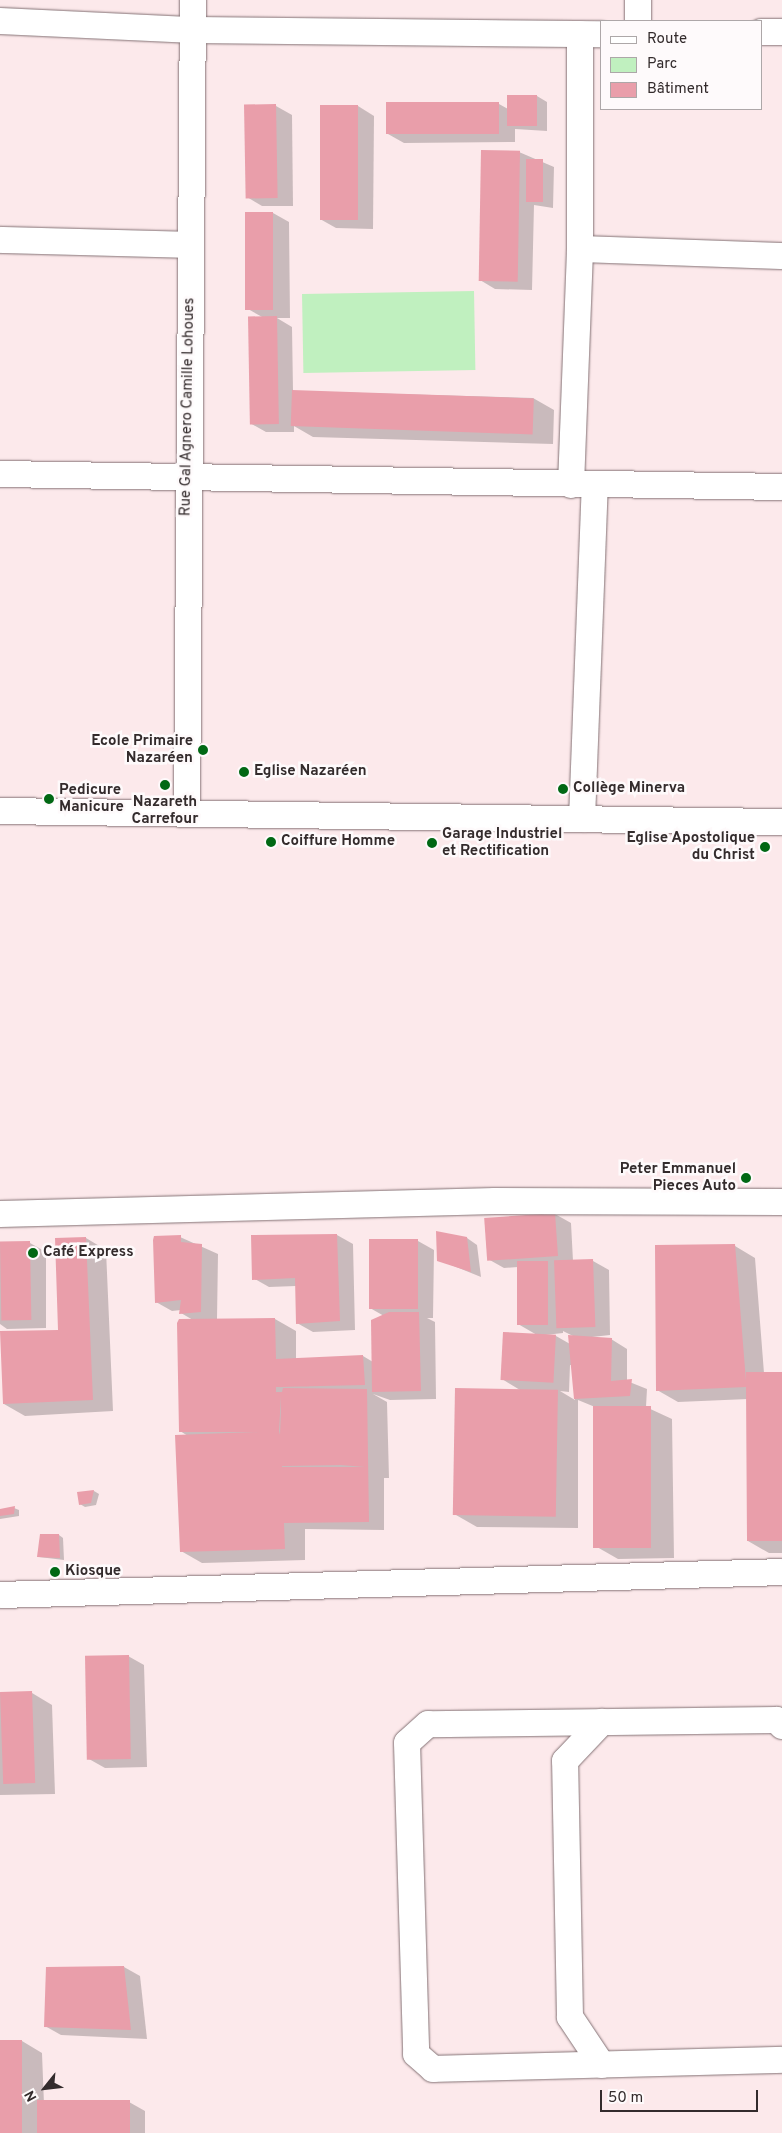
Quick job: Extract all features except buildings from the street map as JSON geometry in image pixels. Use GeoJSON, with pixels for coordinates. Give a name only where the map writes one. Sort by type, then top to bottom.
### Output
{"type":"FeatureCollection","features":[{"type":"Feature","properties":{"kind":"street","name":"Rue Gal Agnero Camille Lohoues"},"geometry":{"type":"LineString","coordinates":[[186,814],[187,476],[193,0]]}},
{"type":"Feature","properties":{"kind":"street"},"geometry":{"type":"LineString","coordinates":[[638,0],[638,20]]}},
{"type":"Feature","properties":{"kind":"street"},"geometry":{"type":"LineString","coordinates":[[0,21],[194,30],[590,34],[580,249],[583,485],[582,819]]}},
{"type":"Feature","properties":{"kind":"street"},"geometry":{"type":"LineString","coordinates":[[762,32],[782,32]]}},
{"type":"Feature","properties":{"kind":"street"},"geometry":{"type":"LineString","coordinates":[[0,240],[190,245]]}},
{"type":"Feature","properties":{"kind":"street"},"geometry":{"type":"LineString","coordinates":[[580,249],[782,256]]}},
{"type":"Feature","properties":{"kind":"street"},"geometry":{"type":"LineString","coordinates":[[0,474],[782,487]]}},
{"type":"Feature","properties":{"kind":"street"},"geometry":{"type":"LineString","coordinates":[[0,811],[782,822]]}},
{"type":"Feature","properties":{"kind":"street"},"geometry":{"type":"LineString","coordinates":[[0,1214],[495,1201],[782,1202]]}},
{"type":"Feature","properties":{"kind":"street"},"geometry":{"type":"LineString","coordinates":[[0,1595],[782,1572]]}},
{"type":"Feature","properties":{"kind":"street"},"geometry":{"type":"LineString","coordinates":[[782,1726],[777,1720],[428,1724],[407,1743],[416,2054],[433,2069],[782,2060]]}},
{"type":"Feature","properties":{"kind":"street"},"geometry":{"type":"LineString","coordinates":[[602,1722],[565,1761],[570,2018],[602,2065]]}},
{"type":"Feature","properties":{"kind":"green space"},"geometry":{"type":"Polygon","coordinates":[[[474,291],[475,370],[303,373],[302,294],[474,291]]]}},
{"type":"Feature","properties":{"kind":"place","name":"Ecole Primaire Nazaréen"},"geometry":{"type":"Point","coordinates":[203,750]}},
{"type":"Feature","properties":{"kind":"place","name":"Eglise Nazaréen"},"geometry":{"type":"Point","coordinates":[244,772]}},
{"type":"Feature","properties":{"kind":"place","name":"Nazareth Carrefour"},"geometry":{"type":"Point","coordinates":[165,785]}},
{"type":"Feature","properties":{"kind":"place","name":"Collège Minerva"},"geometry":{"type":"Point","coordinates":[563,789]}},
{"type":"Feature","properties":{"kind":"place","name":"Pedicure Manicure"},"geometry":{"type":"Point","coordinates":[49,799]}},
{"type":"Feature","properties":{"kind":"place","name":"Coiffure Homme"},"geometry":{"type":"Point","coordinates":[271,842]}},
{"type":"Feature","properties":{"kind":"place","name":"Garage Industriel et Rectification"},"geometry":{"type":"Point","coordinates":[432,843]}},
{"type":"Feature","properties":{"kind":"place","name":"Eglise Apostolique du Christ"},"geometry":{"type":"Point","coordinates":[765,847]}},
{"type":"Feature","properties":{"kind":"place","name":"Peter Emmanuel Pieces Auto"},"geometry":{"type":"Point","coordinates":[746,1178]}},
{"type":"Feature","properties":{"kind":"place","name":"Café Express"},"geometry":{"type":"Point","coordinates":[33,1253]}},
{"type":"Feature","properties":{"kind":"place","name":"Kiosque"},"geometry":{"type":"Point","coordinates":[55,1572]}}]}
